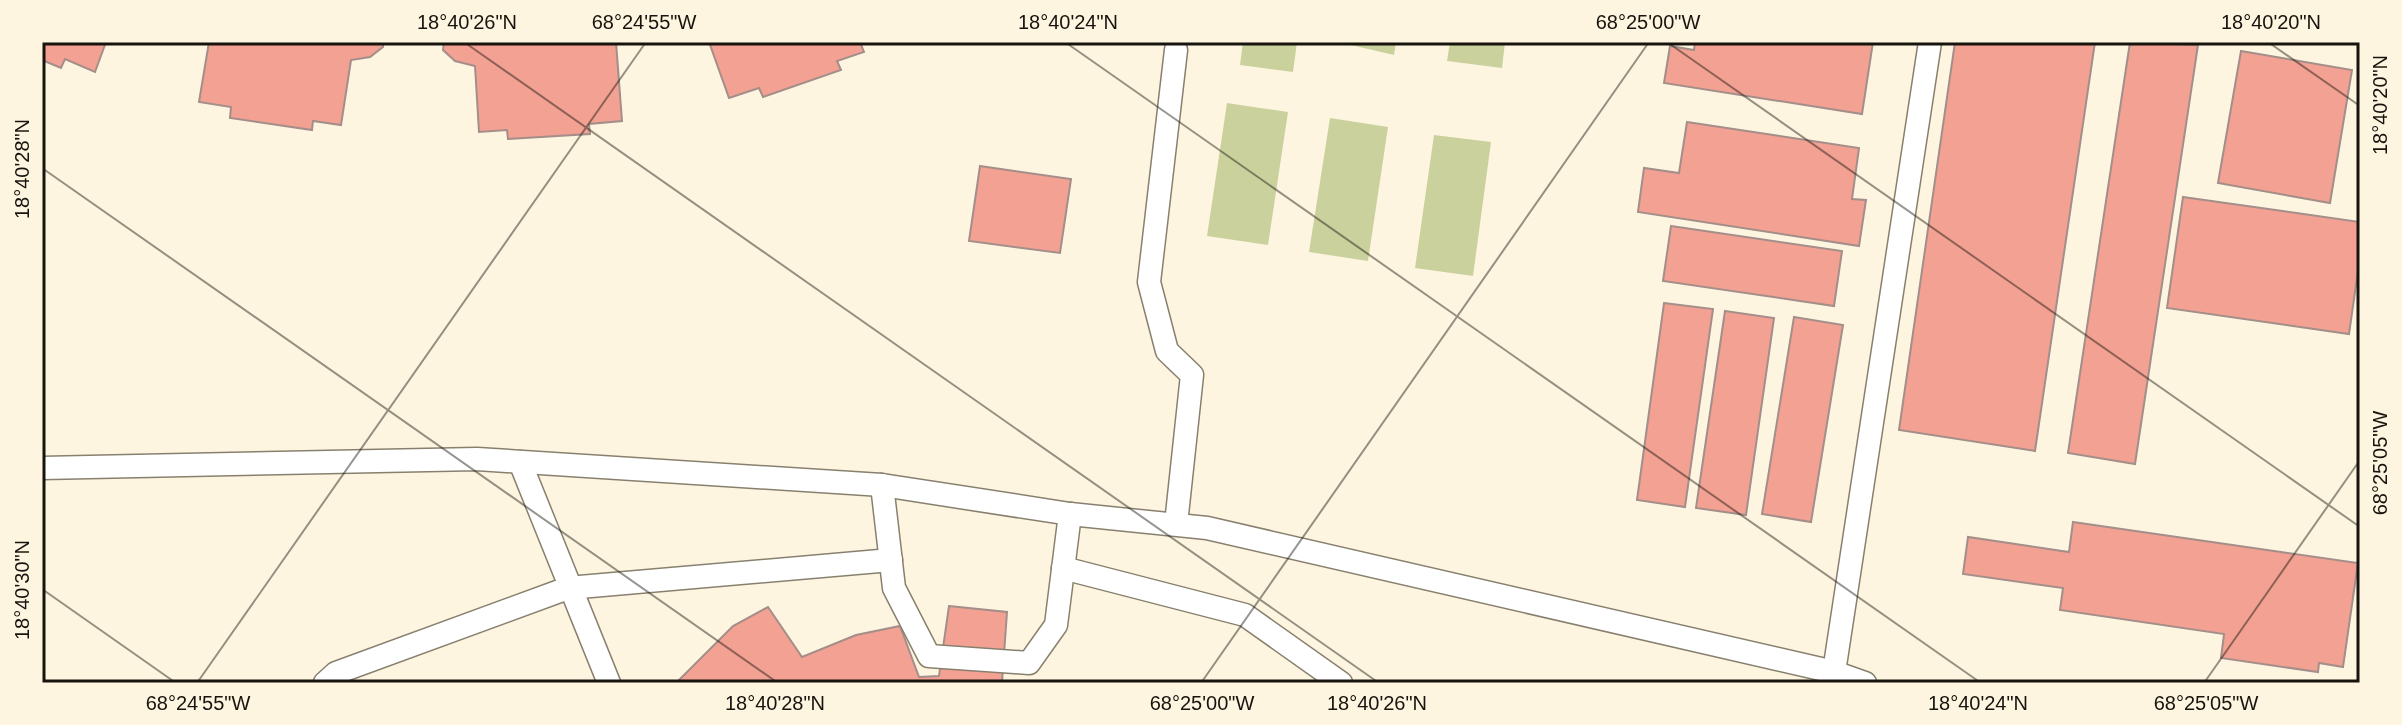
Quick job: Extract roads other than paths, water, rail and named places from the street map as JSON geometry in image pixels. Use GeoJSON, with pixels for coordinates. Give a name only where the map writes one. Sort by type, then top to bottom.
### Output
{"type":"FeatureCollection","features":[{"type":"Feature","properties":{"kind":"lane"},"geometry":{"type":"LineString","coordinates":[[1834,672],[1930,42]]}},
{"type":"Feature","properties":{"kind":"lane"},"geometry":{"type":"LineString","coordinates":[[1176,50],[1149,282],[1167,351],[1192,375],[1176,524]]}},
{"type":"Feature","properties":{"kind":"lane"},"geometry":{"type":"LineString","coordinates":[[42,468],[462,460],[882,485],[1070,514],[1222,531],[1834,672],[1865,683]]}},
{"type":"Feature","properties":{"kind":"lane"},"geometry":{"type":"LineString","coordinates":[[520,462],[568,588],[609,683]]}},
{"type":"Feature","properties":{"kind":"lane"},"geometry":{"type":"LineString","coordinates":[[882,485],[894,588],[929,656],[1029,663],[1056,625],[1070,514]]}},
{"type":"Feature","properties":{"kind":"lane"},"geometry":{"type":"LineString","coordinates":[[325,683],[336,673],[568,588],[891,560]]}},
{"type":"Feature","properties":{"kind":"lane"},"geometry":{"type":"LineString","coordinates":[[1063,568],[1245,615],[1341,683]]}}]}
